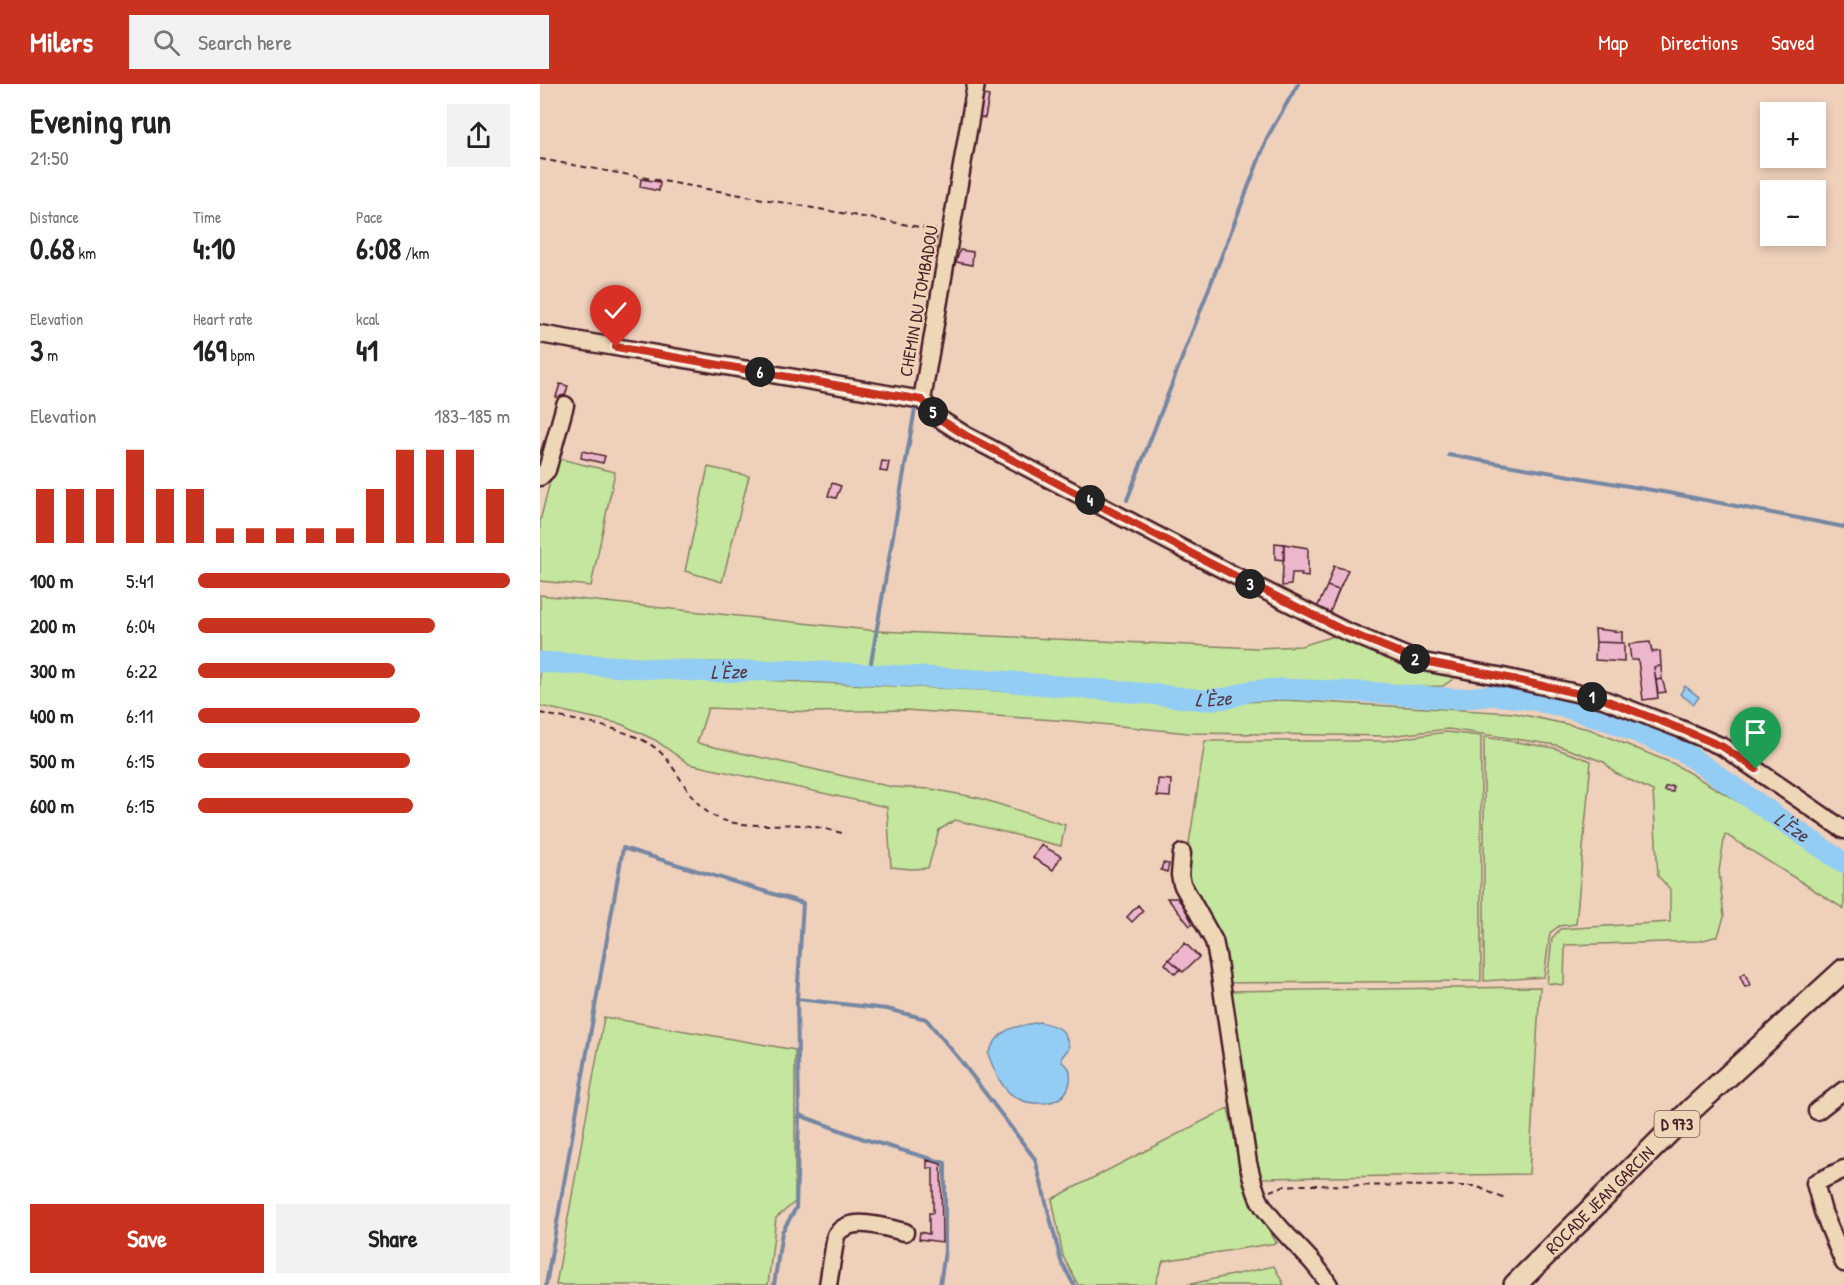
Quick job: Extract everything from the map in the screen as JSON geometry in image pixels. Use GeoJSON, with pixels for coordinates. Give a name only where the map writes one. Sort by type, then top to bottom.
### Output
{"type":"FeatureCollection","features":[{"type":"Feature","properties":{"kind":"main road","name":"ROCADE JEAN GARCIN"},"geometry":{"type":"LineString","coordinates":[[1515,1285],[1693,1108],[1844,970]]}},
{"type":"Feature","properties":{"kind":"street","name":"CHEMIN DU TOMBADOU"},"geometry":{"type":"LineString","coordinates":[[976,84],[922,400],[938,418],[965,435],[1343,630],[1418,660],[1603,699],[1723,747],[1844,830]]}},
{"type":"Feature","properties":{"kind":"street"},"geometry":{"type":"LineString","coordinates":[[540,334],[922,400]]}},
{"type":"Feature","properties":{"kind":"street"},"geometry":{"type":"LineString","coordinates":[[540,477],[547,470],[565,405]]}},
{"type":"Feature","properties":{"kind":"street"},"geometry":{"type":"LineString","coordinates":[[1182,853],[1180,875],[1182,884],[1214,941],[1218,955],[1248,1163],[1261,1202],[1280,1229],[1315,1263],[1329,1285]]}},
{"type":"Feature","properties":{"kind":"street"},"geometry":{"type":"LineString","coordinates":[[1817,1111],[1844,1090]]}},
{"type":"Feature","properties":{"kind":"street"},"geometry":{"type":"LineString","coordinates":[[1844,1169],[1815,1183],[1823,1212],[1844,1263]]}},
{"type":"Feature","properties":{"kind":"street"},"geometry":{"type":"LineString","coordinates":[[828,1285],[836,1235],[841,1228],[857,1223],[905,1232]]}},
{"type":"Feature","properties":{"kind":"path"},"geometry":{"type":"LineString","coordinates":[[540,159],[951,233]]}},
{"type":"Feature","properties":{"kind":"path"},"geometry":{"type":"LineString","coordinates":[[540,713],[645,739],[666,757],[692,795],[708,812],[728,822],[805,825],[842,833]]}},
{"type":"Feature","properties":{"kind":"path"},"geometry":{"type":"LineString","coordinates":[[1261,1202],[1266,1193],[1274,1188],[1299,1185],[1476,1186],[1507,1200]]}},
{"type":"Feature","properties":{"kind":"green space"},"geometry":{"type":"Polygon","coordinates":[[[556,458],[615,472],[591,586],[540,581],[540,521],[556,458]]]}},
{"type":"Feature","properties":{"kind":"green space"},"geometry":{"type":"Polygon","coordinates":[[[708,467],[749,476],[722,582],[685,571],[708,467]]]}},
{"type":"Feature","properties":{"kind":"green space"},"geometry":{"type":"Polygon","coordinates":[[[540,595],[878,631],[1257,648],[1301,646],[1334,636],[1387,657],[1450,673],[1453,679],[1443,686],[1409,687],[1258,683],[1222,694],[1201,697],[1098,684],[989,674],[785,663],[540,657],[540,595]]]}},
{"type":"Feature","properties":{"kind":"green space"},"geometry":{"type":"Polygon","coordinates":[[[540,667],[585,672],[1158,698],[1208,704],[1283,700],[1514,713],[1589,729],[1674,764],[1778,825],[1844,867],[1844,909],[1725,834],[1719,871],[1724,917],[1718,936],[1700,941],[1565,945],[1564,985],[1547,983],[1552,938],[1560,929],[1670,922],[1670,889],[1658,876],[1653,791],[1615,773],[1604,762],[1556,745],[1448,729],[1389,736],[1188,733],[1071,721],[904,710],[812,712],[708,708],[697,743],[892,787],[931,789],[979,798],[1065,825],[1061,846],[955,820],[939,830],[928,868],[891,867],[887,807],[689,764],[655,740],[621,724],[540,706],[540,667]]]}},
{"type":"Feature","properties":{"kind":"green space"},"geometry":{"type":"Polygon","coordinates":[[[1446,732],[1481,736],[1481,981],[1226,983],[1184,876],[1205,741],[1384,741],[1446,732]]]}},
{"type":"Feature","properties":{"kind":"green space"},"geometry":{"type":"Polygon","coordinates":[[[1484,737],[1554,748],[1591,761],[1576,924],[1559,926],[1550,933],[1544,977],[1484,981],[1484,737]]]}},
{"type":"Feature","properties":{"kind":"green space"},"geometry":{"type":"Polygon","coordinates":[[[1540,987],[1529,1174],[1259,1178],[1228,991],[1540,987]]]}},
{"type":"Feature","properties":{"kind":"green space"},"geometry":{"type":"Polygon","coordinates":[[[604,1017],[795,1050],[795,1202],[776,1218],[768,1285],[556,1285],[604,1017]]]}},
{"type":"Feature","properties":{"kind":"green space"},"geometry":{"type":"Polygon","coordinates":[[[1228,1108],[1248,1197],[1277,1243],[1163,1261],[1155,1285],[1078,1285],[1063,1256],[1052,1199],[1228,1108]]]}},
{"type":"Feature","properties":{"kind":"green space"},"geometry":{"type":"Polygon","coordinates":[[[1274,1266],[1284,1285],[1186,1285],[1274,1266]]]}},
{"type":"Feature","properties":{"kind":"water"},"geometry":{"type":"Polygon","coordinates":[[[1685,686],[1699,697],[1694,704],[1680,694],[1685,686]]]}},
{"type":"Feature","properties":{"kind":"water"},"geometry":{"type":"Polygon","coordinates":[[[1040,1022],[1057,1027],[1064,1032],[1069,1048],[1062,1057],[1062,1062],[1069,1068],[1070,1082],[1067,1090],[1062,1096],[1047,1103],[1022,1100],[1005,1089],[988,1054],[997,1038],[1003,1033],[1022,1025],[1040,1022]]]}},
{"type":"Feature","properties":{"kind":"building"},"geometry":{"type":"Polygon","coordinates":[[[977,93],[989,96],[985,118],[973,116],[977,93]]]}},
{"type":"Feature","properties":{"kind":"building"},"geometry":{"type":"Polygon","coordinates":[[[641,179],[660,182],[659,191],[640,187],[641,179]]]}},
{"type":"Feature","properties":{"kind":"building"},"geometry":{"type":"Polygon","coordinates":[[[927,234],[937,236],[934,252],[925,250],[927,234]]]}},
{"type":"Feature","properties":{"kind":"building"},"geometry":{"type":"Polygon","coordinates":[[[960,250],[973,252],[972,265],[956,262],[960,250]]]}},
{"type":"Feature","properties":{"kind":"building"},"geometry":{"type":"Polygon","coordinates":[[[560,384],[568,386],[564,399],[556,397],[560,384]]]}},
{"type":"Feature","properties":{"kind":"building"},"geometry":{"type":"Polygon","coordinates":[[[544,441],[551,443],[547,456],[540,453],[544,441]]]}},
{"type":"Feature","properties":{"kind":"building"},"geometry":{"type":"Polygon","coordinates":[[[582,451],[605,456],[603,463],[581,458],[582,451]]]}},
{"type":"Feature","properties":{"kind":"building"},"geometry":{"type":"Polygon","coordinates":[[[882,461],[889,462],[887,472],[880,471],[882,461]]]}},
{"type":"Feature","properties":{"kind":"building"},"geometry":{"type":"Polygon","coordinates":[[[832,483],[841,486],[836,498],[828,496],[832,483]]]}},
{"type":"Feature","properties":{"kind":"building"},"geometry":{"type":"Polygon","coordinates":[[[1275,543],[1284,544],[1284,560],[1275,559],[1275,543]]]}},
{"type":"Feature","properties":{"kind":"building"},"geometry":{"type":"Polygon","coordinates":[[[1284,544],[1308,548],[1308,577],[1301,576],[1302,573],[1292,573],[1291,585],[1282,586],[1284,544]]]}},
{"type":"Feature","properties":{"kind":"building"},"geometry":{"type":"Polygon","coordinates":[[[1334,566],[1348,570],[1339,590],[1327,586],[1334,566]]]}},
{"type":"Feature","properties":{"kind":"building"},"geometry":{"type":"Polygon","coordinates":[[[1327,586],[1339,590],[1328,617],[1315,612],[1327,586]]]}},
{"type":"Feature","properties":{"kind":"building"},"geometry":{"type":"Polygon","coordinates":[[[1595,629],[1622,632],[1622,643],[1596,642],[1595,629]]]}},
{"type":"Feature","properties":{"kind":"building"},"geometry":{"type":"Polygon","coordinates":[[[1596,642],[1624,643],[1624,662],[1595,660],[1596,642]]]}},
{"type":"Feature","properties":{"kind":"building"},"geometry":{"type":"Polygon","coordinates":[[[1650,642],[1652,652],[1660,651],[1661,666],[1654,667],[1658,698],[1643,700],[1638,660],[1631,660],[1629,644],[1650,642]]]}},
{"type":"Feature","properties":{"kind":"building"},"geometry":{"type":"Polygon","coordinates":[[[1661,666],[1662,679],[1656,680],[1654,667],[1661,666]]]}},
{"type":"Feature","properties":{"kind":"building"},"geometry":{"type":"Polygon","coordinates":[[[1662,679],[1666,692],[1658,693],[1656,680],[1662,679]]]}},
{"type":"Feature","properties":{"kind":"building"},"geometry":{"type":"Polygon","coordinates":[[[1158,779],[1171,780],[1170,797],[1157,796],[1158,779]]]}},
{"type":"Feature","properties":{"kind":"building"},"geometry":{"type":"Polygon","coordinates":[[[1673,786],[1673,792],[1665,791],[1665,787],[1673,786]]]}},
{"type":"Feature","properties":{"kind":"building"},"geometry":{"type":"Polygon","coordinates":[[[1041,845],[1061,856],[1053,870],[1033,858],[1041,845]]]}},
{"type":"Feature","properties":{"kind":"building"},"geometry":{"type":"Polygon","coordinates":[[[1163,863],[1169,864],[1167,872],[1161,870],[1163,863]]]}},
{"type":"Feature","properties":{"kind":"building"},"geometry":{"type":"Polygon","coordinates":[[[1167,898],[1177,898],[1196,921],[1190,926],[1167,898]]]}},
{"type":"Feature","properties":{"kind":"building"},"geometry":{"type":"Polygon","coordinates":[[[1138,905],[1143,911],[1132,922],[1127,917],[1138,905]]]}},
{"type":"Feature","properties":{"kind":"building"},"geometry":{"type":"Polygon","coordinates":[[[1185,943],[1199,957],[1183,972],[1169,959],[1185,943]]]}},
{"type":"Feature","properties":{"kind":"building"},"geometry":{"type":"Polygon","coordinates":[[[1169,959],[1180,969],[1175,974],[1165,964],[1169,959]]]}},
{"type":"Feature","properties":{"kind":"building"},"geometry":{"type":"Polygon","coordinates":[[[1745,973],[1750,985],[1745,987],[1740,976],[1745,973]]]}},
{"type":"Feature","properties":{"kind":"building"},"geometry":{"type":"Polygon","coordinates":[[[927,1160],[941,1164],[942,1242],[919,1239],[920,1232],[929,1234],[929,1213],[933,1213],[933,1168],[927,1168],[927,1160]]]}},
{"type":"Feature","properties":{"kind":"waterway"},"geometry":{"type":"LineString","coordinates":[[1127,500],[1268,136],[1298,84]]}},
{"type":"Feature","properties":{"kind":"waterway"},"geometry":{"type":"LineString","coordinates":[[869,674],[916,403]]}},
{"type":"Feature","properties":{"kind":"waterway"},"geometry":{"type":"LineString","coordinates":[[1449,455],[1669,493],[1844,527]]}},
{"type":"Feature","properties":{"kind":"waterway","name":"L'Èze"},"geometry":{"type":"LineString","coordinates":[[540,662],[712,672],[787,670],[1001,681],[1203,700],[1228,698],[1250,691],[1281,689],[1457,699],[1494,695],[1528,699],[1568,708],[1612,722],[1682,751],[1844,863]]}},
{"type":"Feature","properties":{"kind":"waterway"},"geometry":{"type":"LineString","coordinates":[[546,1285],[623,848],[803,903],[797,999],[799,1115],[796,1208],[782,1232],[774,1285]]}},
{"type":"Feature","properties":{"kind":"waterway"},"geometry":{"type":"LineString","coordinates":[[797,999],[887,1009],[926,1019],[961,1061],[1035,1159],[1061,1261],[1074,1285]]}},
{"type":"Feature","properties":{"kind":"waterway"},"geometry":{"type":"LineString","coordinates":[[799,1115],[864,1139],[945,1163],[945,1251],[940,1285]]}},
{"type":"Feature","properties":{"kind":"route"},"geometry":{"type":"LineString","coordinates":[[616,347],[922,400],[938,418],[965,435],[1343,630],[1418,660],[1603,699],[1723,747],[1756,769]]}}]}
